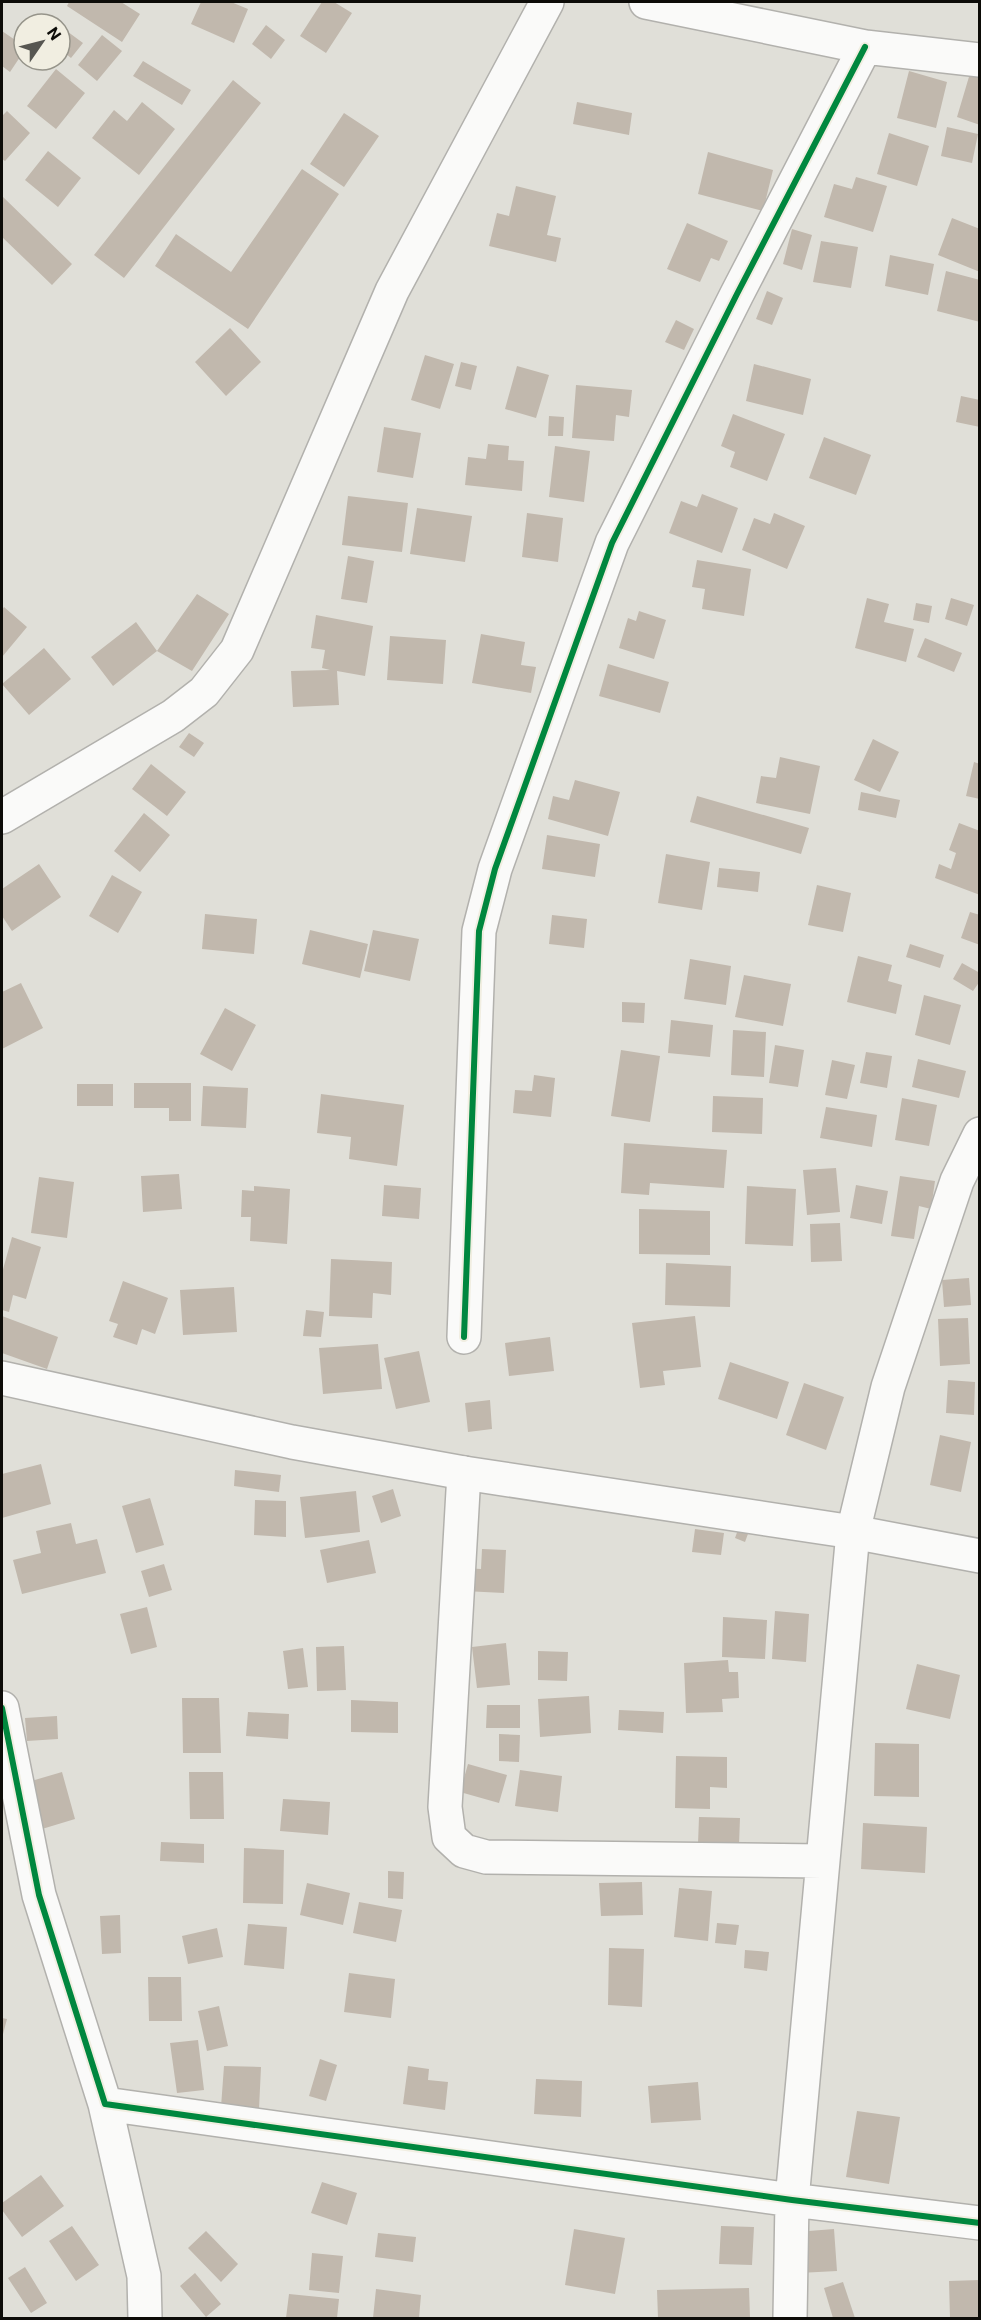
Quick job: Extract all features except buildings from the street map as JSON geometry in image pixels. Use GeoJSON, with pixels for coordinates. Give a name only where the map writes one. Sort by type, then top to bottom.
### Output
{"type":"FeatureCollection","features":[{"type":"Feature","properties":{"kind":"street"},"geometry":{"type":"LineString","coordinates":[[2,817],[173,716],[204,692],[237,650],[392,291],[545,2]]}},
{"type":"Feature","properties":{"kind":"street"},"geometry":{"type":"LineString","coordinates":[[646,2],[866,47],[980,60]]}},
{"type":"Feature","properties":{"kind":"street"},"geometry":{"type":"LineString","coordinates":[[464,1337],[479,931],[495,869],[612,543],[737,294],[866,47]]}},
{"type":"Feature","properties":{"kind":"street"},"geometry":{"type":"LineString","coordinates":[[790,2319],[792,2200],[853,1532],[888,1387],[957,1181],[980,1134]]}},
{"type":"Feature","properties":{"kind":"street"},"geometry":{"type":"LineString","coordinates":[[2,1378],[292,1442],[464,1473],[853,1532],[980,1556]]}},
{"type":"Feature","properties":{"kind":"street"},"geometry":{"type":"LineString","coordinates":[[464,1473],[445,1807],[449,1838],[464,1851],[486,1857],[822,1861]]}},
{"type":"Feature","properties":{"kind":"street"},"geometry":{"type":"LineString","coordinates":[[2,1708],[39,1895],[105,2104],[144,2276],[145,2319]]}},
{"type":"Feature","properties":{"kind":"street"},"geometry":{"type":"LineString","coordinates":[[105,2104],[792,2200],[980,2223]]}},
{"type":"Feature","properties":{"kind":"cycle path"},"geometry":{"type":"LineString","coordinates":[[464,1337],[479,931],[495,869],[612,543],[865,47]]}},
{"type":"Feature","properties":{"kind":"cycle path"},"geometry":{"type":"LineString","coordinates":[[2,1708],[39,1895],[105,2104],[792,2200],[980,2223]]}}]}
